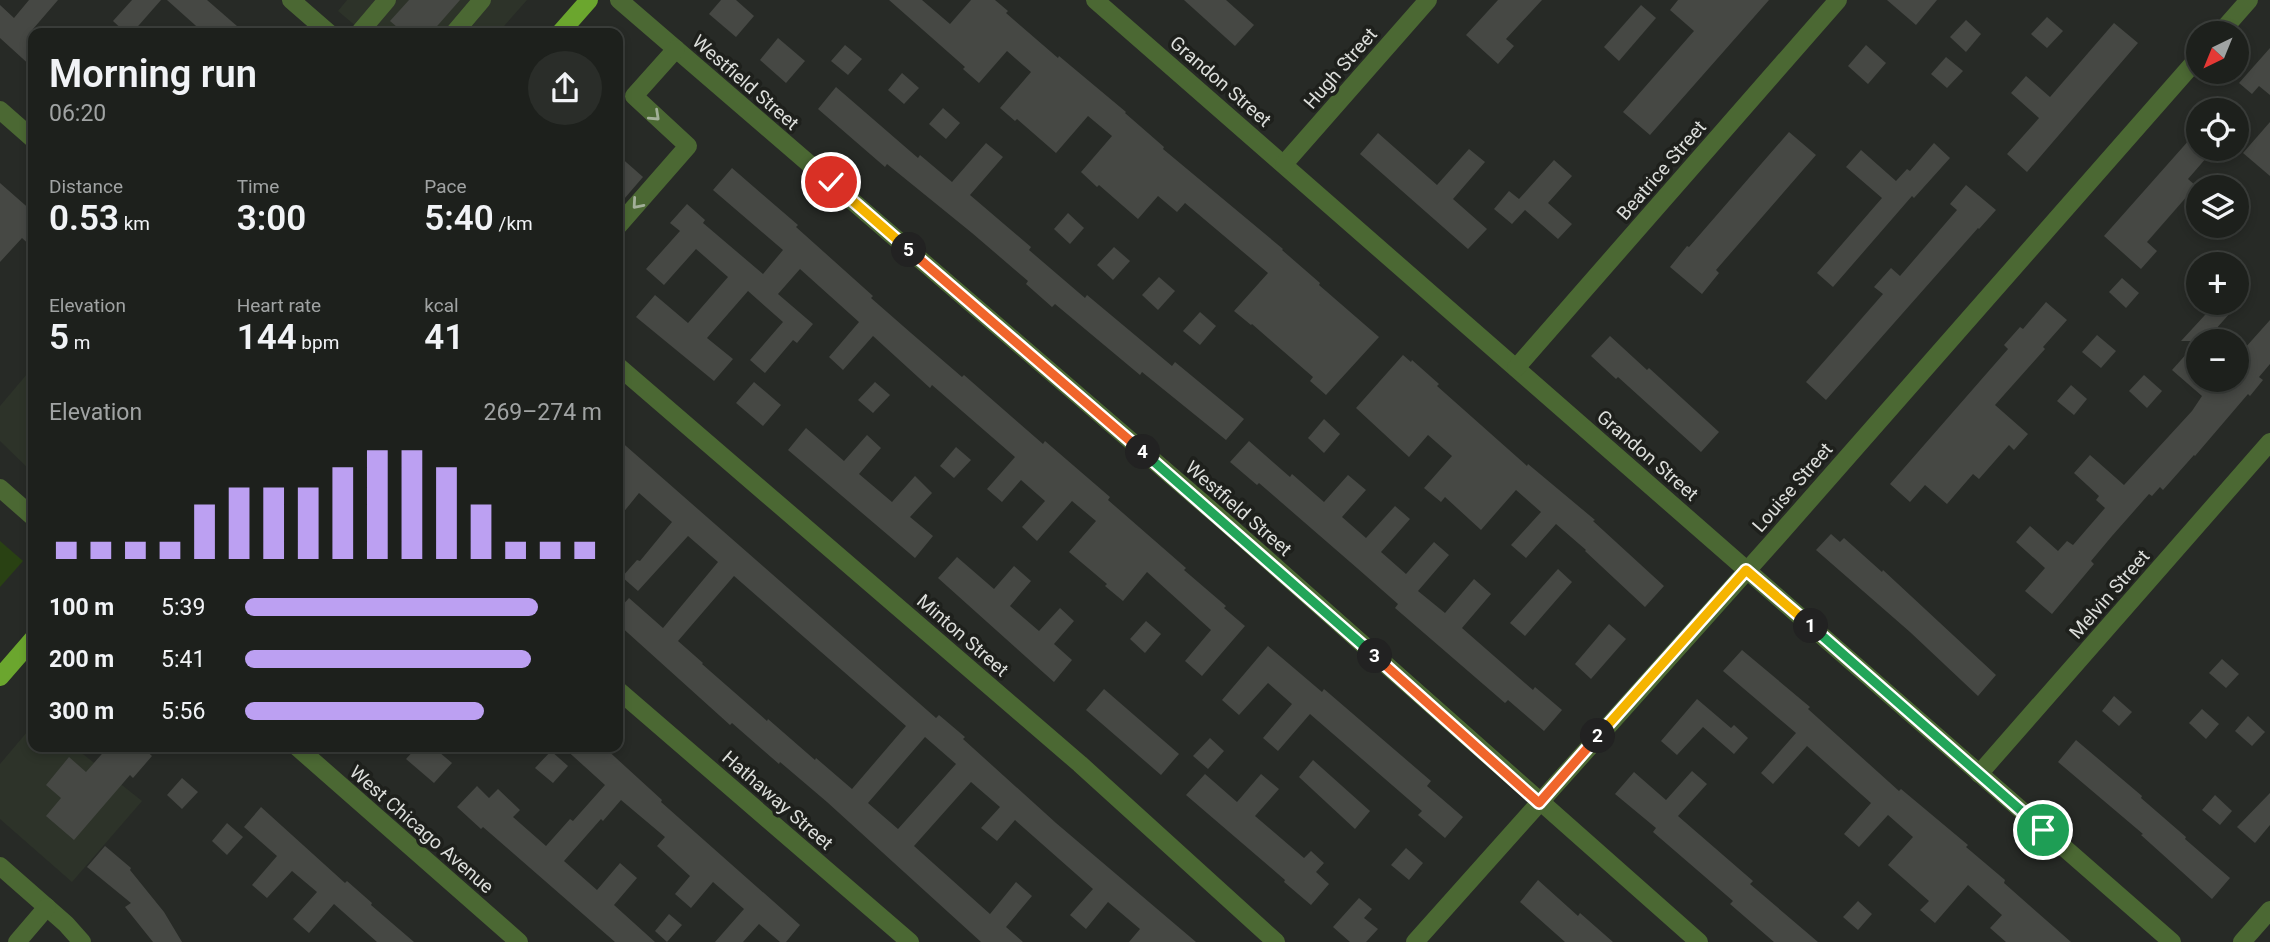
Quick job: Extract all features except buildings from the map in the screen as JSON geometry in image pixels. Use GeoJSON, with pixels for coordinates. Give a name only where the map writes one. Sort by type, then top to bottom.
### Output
{"type":"FeatureCollection","features":[{"type":"Feature","properties":{"kind":"main road"},"geometry":{"type":"LineString","coordinates":[[564,28],[589,0]]}},
{"type":"Feature","properties":{"kind":"main road"},"geometry":{"type":"LineString","coordinates":[[0,677],[28,645]]}},
{"type":"Feature","properties":{"kind":"street"},"geometry":{"type":"LineString","coordinates":[[290,0],[322,28]]}},
{"type":"Feature","properties":{"kind":"street"},"geometry":{"type":"LineString","coordinates":[[363,28],[387,0]]}},
{"type":"Feature","properties":{"kind":"street"},"geometry":{"type":"LineString","coordinates":[[458,28],[482,0]]}},
{"type":"Feature","properties":{"kind":"street","name":"Westfield Street"},"geometry":{"type":"LineString","coordinates":[[619,0],[1218,516],[1699,942]]}},
{"type":"Feature","properties":{"kind":"street","name":"Grandon Street"},"geometry":{"type":"LineString","coordinates":[[1095,0],[2172,942]]}},
{"type":"Feature","properties":{"kind":"street","name":"Hugh Street"},"geometry":{"type":"LineString","coordinates":[[1284,164],[1428,0]]}},
{"type":"Feature","properties":{"kind":"street","name":"Beatrice Street"},"geometry":{"type":"LineString","coordinates":[[1516,368],[1838,0]]}},
{"type":"Feature","properties":{"kind":"street"},"geometry":{"type":"LineString","coordinates":[[2231,21],[2249,0]]}},
{"type":"Feature","properties":{"kind":"street"},"geometry":{"type":"LineString","coordinates":[[623,220],[688,146],[634,96],[676,49]]}},
{"type":"Feature","properties":{"kind":"street","name":"Louise Street"},"geometry":{"type":"LineString","coordinates":[[1415,942],[2186,72]]}},
{"type":"Feature","properties":{"kind":"street"},"geometry":{"type":"LineString","coordinates":[[0,110],[28,135]]}},
{"type":"Feature","properties":{"kind":"street","name":"Minton Street"},"geometry":{"type":"LineString","coordinates":[[623,370],[1080,764],[1276,942]]}},
{"type":"Feature","properties":{"kind":"street","name":"Melvin Street"},"geometry":{"type":"LineString","coordinates":[[1979,774],[2270,442]]}},
{"type":"Feature","properties":{"kind":"street"},"geometry":{"type":"LineString","coordinates":[[0,488],[28,513]]}},
{"type":"Feature","properties":{"kind":"street","name":"Hathaway Street"},"geometry":{"type":"LineString","coordinates":[[623,694],[910,942]]}},
{"type":"Feature","properties":{"kind":"street","name":"West Chicago Avenue"},"geometry":{"type":"LineString","coordinates":[[303,752],[519,942]]}},
{"type":"Feature","properties":{"kind":"street"},"geometry":{"type":"LineString","coordinates":[[0,866],[82,942]]}},
{"type":"Feature","properties":{"kind":"street"},"geometry":{"type":"LineString","coordinates":[[17,942],[47,907]]}},
{"type":"Feature","properties":{"kind":"street"},"geometry":{"type":"LineString","coordinates":[[2242,942],[2270,911]]}},
{"type":"Feature","properties":{"kind":"shaded area"},"geometry":{"type":"Polygon","coordinates":[[[347,0],[527,0],[502,28],[358,28],[338,11],[347,0]]]}},
{"type":"Feature","properties":{"kind":"shaded area"},"geometry":{"type":"Polygon","coordinates":[[[28,373],[28,468],[0,441],[0,406],[28,373]]]}},
{"type":"Feature","properties":{"kind":"shaded area"},"geometry":{"type":"Polygon","coordinates":[[[28,731],[28,752],[80,752],[142,801],[72,882],[0,819],[0,764],[28,731]]]}},
{"type":"Feature","properties":{"kind":"green space"},"geometry":{"type":"Polygon","coordinates":[[[0,541],[23,561],[0,587],[0,541]]]}},
{"type":"Feature","properties":{"kind":"route"},"geometry":{"type":"LineString","coordinates":[[831,182],[1218,516],[1539,803],[1746,570],[2043,830]]}}]}
